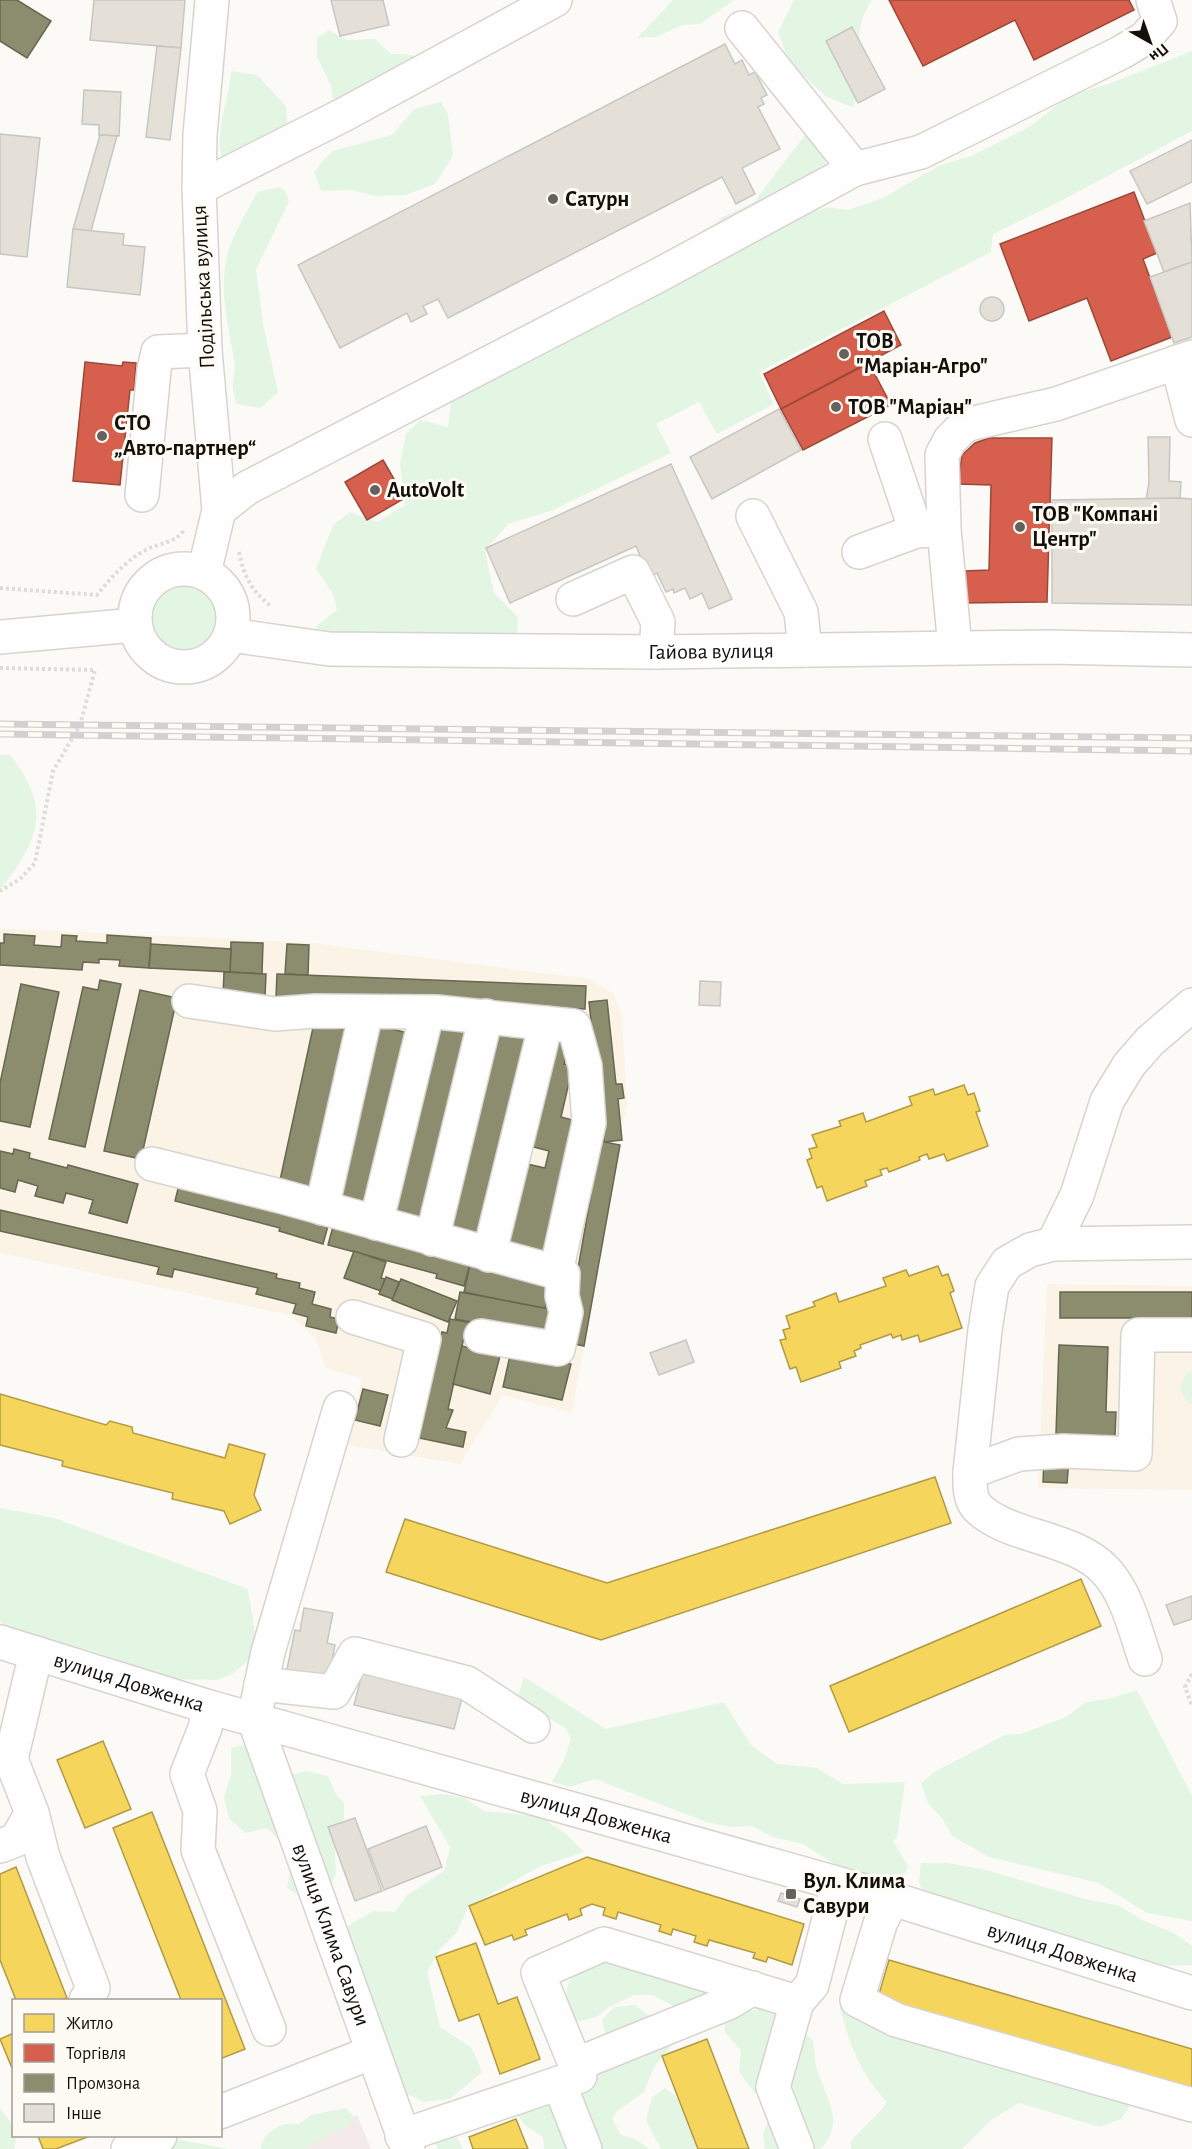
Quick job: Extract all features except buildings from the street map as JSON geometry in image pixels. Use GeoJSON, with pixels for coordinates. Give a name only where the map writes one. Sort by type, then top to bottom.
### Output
{"type":"FeatureCollection","features":[{"type":"Feature","properties":{"kind":"street","name":"Подільська вулиця"},"geometry":{"type":"LineString","coordinates":[[204,573],[219,517],[205,350],[198,188],[212,0]]}},
{"type":"Feature","properties":{"kind":"street"},"geometry":{"type":"LineString","coordinates":[[198,188],[345,114],[555,0]]}},
{"type":"Feature","properties":{"kind":"street"},"geometry":{"type":"LineString","coordinates":[[219,517],[247,488],[659,275],[855,169],[921,152],[1122,52],[1145,38],[1160,21],[1155,1]]}},
{"type":"Feature","properties":{"kind":"street"},"geometry":{"type":"LineString","coordinates":[[742,28],[855,169]]}},
{"type":"Feature","properties":{"kind":"street"},"geometry":{"type":"LineString","coordinates":[[142,495],[154,370],[158,352],[205,350]]}},
{"type":"Feature","properties":{"kind":"street"},"geometry":{"type":"LineString","coordinates":[[930,530],[942,455],[950,440],[965,425],[1056,404],[1184,359],[1192,420]]}},
{"type":"Feature","properties":{"kind":"street"},"geometry":{"type":"LineString","coordinates":[[885,439],[930,530],[955,648]]}},
{"type":"Feature","properties":{"kind":"street"},"geometry":{"type":"LineString","coordinates":[[753,516],[801,612],[805,651]]}},
{"type":"Feature","properties":{"kind":"street"},"geometry":{"type":"LineString","coordinates":[[859,552],[930,530]]}},
{"type":"Feature","properties":{"kind":"street"},"geometry":{"type":"LineString","coordinates":[[190,569],[204,573],[217,581],[226,593],[233,621],[230,635],[222,649],[210,659],[195,666],[178,667],[163,662],[150,653],[140,640],[135,625],[136,610],[141,596],[149,583],[161,574],[190,569]]}},
{"type":"Feature","properties":{"kind":"street"},"geometry":{"type":"LineString","coordinates":[[573,599],[633,572],[658,622],[656,652]]}},
{"type":"Feature","properties":{"kind":"street"},"geometry":{"type":"LineString","coordinates":[[0,618],[45,632]]}},
{"type":"Feature","properties":{"kind":"street"},"geometry":{"type":"LineString","coordinates":[[0,637],[135,625]]}},
{"type":"Feature","properties":{"kind":"street"},"geometry":{"type":"LineString","coordinates":[[0,627],[45,632]]}},
{"type":"Feature","properties":{"kind":"street","name":"Гайова вулиця"},"geometry":{"type":"LineString","coordinates":[[230,635],[329,649],[656,652],[955,648],[1192,650]]}},
{"type":"Feature","properties":{"kind":"street"},"geometry":{"type":"LineString","coordinates":[[189,1001],[275,1014],[427,1012],[574,1026],[585,1066],[589,1123],[556,1272]]}},
{"type":"Feature","properties":{"kind":"street"},"geometry":{"type":"LineString","coordinates":[[1053,1244],[1077,1195],[1107,1101],[1129,1065],[1150,1041],[1192,1005]]}},
{"type":"Feature","properties":{"kind":"street"},"geometry":{"type":"LineString","coordinates":[[321,1208],[366,1012]]}},
{"type":"Feature","properties":{"kind":"street"},"geometry":{"type":"LineString","coordinates":[[376,1223],[427,1012]]}},
{"type":"Feature","properties":{"kind":"street"},"geometry":{"type":"LineString","coordinates":[[432,1239],[486,1016]]}},
{"type":"Feature","properties":{"kind":"street"},"geometry":{"type":"LineString","coordinates":[[489,1255],[546,1023]]}},
{"type":"Feature","properties":{"kind":"street"},"geometry":{"type":"LineString","coordinates":[[153,1164],[563,1274],[562,1296],[566,1312],[558,1349],[481,1336]]}},
{"type":"Feature","properties":{"kind":"street"},"geometry":{"type":"LineString","coordinates":[[1145,1659],[1117,1587],[1105,1570],[1082,1552],[1011,1526],[986,1514],[976,1506],[970,1494],[970,1472],[985,1330],[992,1286],[1006,1263],[1030,1250],[1053,1244],[1192,1242]]}},
{"type":"Feature","properties":{"kind":"street"},"geometry":{"type":"LineString","coordinates":[[353,1317],[424,1339],[401,1440]]}},
{"type":"Feature","properties":{"kind":"street"},"geometry":{"type":"LineString","coordinates":[[970,1472],[1019,1454],[1064,1451],[1135,1454],[1138,1335],[1192,1335]]}},
{"type":"Feature","properties":{"kind":"street"},"geometry":{"type":"LineString","coordinates":[[254,1719],[268,1652],[340,1408]]}},
{"type":"Feature","properties":{"kind":"street","name":"вулиця Довженка"},"geometry":{"type":"LineString","coordinates":[[0,1642],[209,1707],[892,1899],[1192,1993]]}},
{"type":"Feature","properties":{"kind":"street"},"geometry":{"type":"LineString","coordinates":[[36,1653],[11,1759],[32,1813],[43,1857],[93,1988],[87,1999]]}},
{"type":"Feature","properties":{"kind":"street"},"geometry":{"type":"LineString","coordinates":[[261,1684],[334,1692],[355,1654],[467,1683],[533,1726]]}},
{"type":"Feature","properties":{"kind":"street"},"geometry":{"type":"LineString","coordinates":[[209,1707],[205,1728],[187,1774],[200,1811],[198,1850],[269,2029]]}},
{"type":"Feature","properties":{"kind":"street","name":"вулиця Клима Савури"},"geometry":{"type":"LineString","coordinates":[[254,1719],[405,2142]]}},
{"type":"Feature","properties":{"kind":"street"},"geometry":{"type":"LineString","coordinates":[[0,1846],[16,1840],[32,1813]]}},
{"type":"Feature","properties":{"kind":"street"},"geometry":{"type":"LineString","coordinates":[[797,2149],[773,2087],[796,2002],[812,1985],[838,1884]]}},
{"type":"Feature","properties":{"kind":"street"},"geometry":{"type":"LineString","coordinates":[[892,1899],[881,1921],[857,2000],[896,2020],[1192,2105]]}},
{"type":"Feature","properties":{"kind":"street"},"geometry":{"type":"LineString","coordinates":[[585,2149],[567,2074],[538,1973],[604,1944],[796,2002]]}},
{"type":"Feature","properties":{"kind":"street"},"geometry":{"type":"LineString","coordinates":[[405,2142],[728,2003],[753,1988]]}},
{"type":"Feature","properties":{"kind":"street"},"geometry":{"type":"LineString","coordinates":[[222,2111],[373,2052]]}},
{"type":"Feature","properties":{"kind":"street"},"geometry":{"type":"LineString","coordinates":[[129,2149],[158,2137]]}},
{"type":"Feature","properties":{"kind":"path"},"geometry":{"type":"LineString","coordinates":[[0,588],[97,596],[119,568],[146,549],[178,539],[189,522],[219,517],[235,526],[248,582],[256,595],[271,606]]}},
{"type":"Feature","properties":{"kind":"path"},"geometry":{"type":"LineString","coordinates":[[0,668],[95,670],[80,725],[52,771],[35,863],[20,879],[0,891]]}},
{"type":"Feature","properties":{"kind":"path"},"geometry":{"type":"LineString","coordinates":[[1192,1674],[1185,1687],[1192,1706]]}},
{"type":"Feature","properties":{"kind":"shaded area"},"geometry":{"type":"Polygon","coordinates":[[[0,928],[313,943],[589,979],[614,994],[622,1018],[627,1103],[572,1413],[503,1395],[460,1464],[348,1445],[362,1378],[326,1368],[316,1339],[290,1315],[0,1253],[0,928]]]}},
{"type":"Feature","properties":{"kind":"shaded area"},"geometry":{"type":"Polygon","coordinates":[[[1047,1284],[1192,1286],[1192,1490],[1038,1488],[1047,1284]]]}},
{"type":"Feature","properties":{"kind":"shaded area"},"geometry":{"type":"Polygon","coordinates":[[[357,2115],[371,2149],[274,2149],[357,2115]]]}},
{"type":"Feature","properties":{"kind":"green space"},"geometry":{"type":"Polygon","coordinates":[[[673,0],[734,0],[700,24],[682,25],[656,37],[637,38],[673,0]]]}},
{"type":"Feature","properties":{"kind":"green space"},"geometry":{"type":"Polygon","coordinates":[[[794,0],[872,0],[862,20],[859,40],[866,83],[852,107],[825,96],[788,60],[778,32],[794,0]]]}},
{"type":"Feature","properties":{"kind":"green space"},"geometry":{"type":"Polygon","coordinates":[[[329,30],[347,40],[375,39],[391,54],[406,54],[427,59],[335,113],[331,86],[317,57],[317,38],[329,30]]]}},
{"type":"Feature","properties":{"kind":"green space"},"geometry":{"type":"Polygon","coordinates":[[[1192,51],[1192,131],[1057,203],[993,234],[991,252],[759,372],[774,404],[717,434],[699,402],[656,424],[671,453],[551,511],[508,524],[485,551],[494,593],[518,617],[516,646],[334,641],[315,627],[337,610],[333,594],[316,569],[333,525],[350,512],[377,522],[405,505],[400,463],[406,434],[420,420],[448,427],[451,403],[488,374],[584,333],[633,309],[773,223],[829,207],[848,210],[883,198],[938,166],[971,156],[1029,127],[1069,96],[1111,83],[1192,51]]]}},
{"type":"Feature","properties":{"kind":"green space"},"geometry":{"type":"Polygon","coordinates":[[[231,71],[257,75],[286,106],[288,132],[222,161],[221,127],[231,71]]]}},
{"type":"Feature","properties":{"kind":"green space"},"geometry":{"type":"Polygon","coordinates":[[[441,102],[448,114],[453,156],[435,184],[406,195],[376,196],[350,190],[321,191],[314,172],[332,151],[392,135],[414,109],[441,102]]]}},
{"type":"Feature","properties":{"kind":"green space"},"geometry":{"type":"Polygon","coordinates":[[[808,131],[829,149],[823,174],[706,233],[721,218],[754,202],[808,131]]]}},
{"type":"Feature","properties":{"kind":"green space"},"geometry":{"type":"Polygon","coordinates":[[[280,187],[285,191],[289,201],[256,270],[263,323],[278,392],[261,408],[237,404],[234,396],[235,365],[224,300],[225,270],[232,241],[257,192],[280,187]]]}},
{"type":"Feature","properties":{"kind":"green space"},"geometry":{"type":"Polygon","coordinates":[[[178,586],[190,586],[207,595],[214,606],[216,618],[214,630],[207,641],[190,650],[178,650],[166,645],[157,636],[152,624],[152,612],[157,600],[166,591],[178,586]]]}},
{"type":"Feature","properties":{"kind":"green space"},"geometry":{"type":"Polygon","coordinates":[[[0,755],[10,755],[24,774],[36,808],[36,824],[32,840],[24,855],[0,890],[0,755]]]}},
{"type":"Feature","properties":{"kind":"green space"},"geometry":{"type":"Polygon","coordinates":[[[1192,1371],[1192,1405],[1186,1401],[1180,1387],[1187,1372],[1192,1371]]]}},
{"type":"Feature","properties":{"kind":"green space"},"geometry":{"type":"Polygon","coordinates":[[[0,1508],[54,1518],[248,1589],[255,1633],[249,1660],[232,1674],[217,1680],[165,1679],[99,1653],[6,1628],[0,1621],[0,1508]]]}},
{"type":"Feature","properties":{"kind":"green space"},"geometry":{"type":"Polygon","coordinates":[[[524,1677],[606,1729],[724,1702],[751,1745],[777,1764],[817,1768],[843,1784],[905,1782],[897,1837],[893,1841],[908,1866],[900,1884],[851,1875],[803,1844],[773,1837],[752,1826],[730,1827],[706,1822],[595,1779],[570,1787],[552,1782],[564,1760],[571,1738],[565,1728],[517,1699],[524,1677]]]}},
{"type":"Feature","properties":{"kind":"green space"},"geometry":{"type":"Polygon","coordinates":[[[1137,1690],[1192,1796],[1192,1921],[1147,1913],[1099,1883],[989,1857],[952,1836],[942,1818],[928,1803],[921,1783],[936,1771],[1005,1735],[1021,1734],[1066,1717],[1086,1702],[1108,1699],[1137,1690]]]}},
{"type":"Feature","properties":{"kind":"green space"},"geometry":{"type":"Polygon","coordinates":[[[251,1743],[294,1774],[306,1771],[328,1776],[336,1794],[344,1803],[344,1817],[335,1851],[336,1874],[325,1897],[305,1900],[287,1888],[290,1861],[281,1841],[266,1828],[246,1833],[229,1819],[224,1797],[231,1774],[231,1748],[251,1743]]]}},
{"type":"Feature","properties":{"kind":"green space"},"geometry":{"type":"Polygon","coordinates":[[[442,1794],[463,1797],[484,1811],[539,1816],[565,1833],[584,1852],[541,1866],[468,1907],[457,1932],[440,1949],[427,1972],[440,2027],[472,2048],[482,2072],[450,2099],[425,2102],[404,2093],[362,2026],[341,2018],[337,2003],[351,1994],[346,1927],[373,1911],[395,1912],[406,1896],[444,1871],[450,1847],[420,1796],[442,1794]]]}},
{"type":"Feature","properties":{"kind":"green space"},"geometry":{"type":"Polygon","coordinates":[[[921,1863],[948,1863],[986,1870],[1085,1899],[1120,1906],[1142,1920],[1174,1933],[1192,1946],[1192,1965],[1150,1966],[1121,1952],[1081,1946],[925,1895],[919,1882],[921,1863]]]}},
{"type":"Feature","properties":{"kind":"green space"},"geometry":{"type":"Polygon","coordinates":[[[601,1951],[715,1992],[675,2007],[653,1995],[634,1995],[609,2007],[597,2017],[572,2023],[567,1998],[570,1981],[581,1966],[601,1951]]]}},
{"type":"Feature","properties":{"kind":"green space"},"geometry":{"type":"Polygon","coordinates":[[[635,2005],[678,2037],[654,2067],[644,2092],[617,2111],[612,2119],[621,2135],[636,2139],[649,2149],[544,2149],[543,2137],[526,2126],[512,2109],[608,2044],[602,2020],[614,2007],[635,2005]]]}},
{"type":"Feature","properties":{"kind":"green space"},"geometry":{"type":"Polygon","coordinates":[[[860,2005],[1136,2097],[1121,2119],[1100,2127],[1019,2103],[990,2121],[962,2149],[852,2149],[850,2143],[887,2102],[863,2070],[847,2034],[840,2008],[860,2005]]]}},
{"type":"Feature","properties":{"kind":"green space"},"geometry":{"type":"Polygon","coordinates":[[[765,2007],[790,2019],[813,2040],[816,2066],[829,2100],[833,2119],[828,2139],[821,2149],[765,2149],[763,2133],[773,2110],[754,2092],[739,2072],[741,2051],[724,2031],[726,2017],[765,2007]]]}},
{"type":"Feature","properties":{"kind":"green space"},"geometry":{"type":"Polygon","coordinates":[[[665,2088],[678,2098],[704,2149],[661,2149],[646,2120],[652,2097],[665,2088]]]}},
{"type":"Feature","properties":{"kind":"green space"},"geometry":{"type":"Polygon","coordinates":[[[0,2108],[12,2125],[12,2137],[17,2137],[14,2149],[0,2149],[0,2108]]]}},
{"type":"Feature","properties":{"kind":"green space"},"geometry":{"type":"Polygon","coordinates":[[[346,2108],[354,2117],[347,2127],[332,2132],[305,2149],[261,2149],[265,2137],[284,2124],[299,2124],[311,2115],[346,2108]]]}},
{"type":"Feature","properties":{"kind":"green space"},"geometry":{"type":"Polygon","coordinates":[[[453,2131],[463,2149],[438,2149],[434,2141],[453,2131]]]}},
{"type":"Feature","properties":{"kind":"green space"},"geometry":{"type":"Polygon","coordinates":[[[180,2140],[229,2149],[167,2149],[180,2140]]]}},
{"type":"Feature","properties":{"kind":"railway"},"geometry":{"type":"LineString","coordinates":[[0,724],[1192,738]]}},
{"type":"Feature","properties":{"kind":"railway"},"geometry":{"type":"LineString","coordinates":[[0,734],[1192,751]]}},
{"type":"Feature","properties":{"kind":"place","name":"Сатурн"},"geometry":{"type":"Point","coordinates":[553,199]}},
{"type":"Feature","properties":{"kind":"place","name":"ТОВ \"Маріан-Агро\""},"geometry":{"type":"Point","coordinates":[844,354]}},
{"type":"Feature","properties":{"kind":"place","name":"ТОВ \"Маріан\""},"geometry":{"type":"Point","coordinates":[836,407]}},
{"type":"Feature","properties":{"kind":"place","name":"СТО „Авто-партнер“"},"geometry":{"type":"Point","coordinates":[102,436]}},
{"type":"Feature","properties":{"kind":"place","name":"AutoVolt"},"geometry":{"type":"Point","coordinates":[375,490]}},
{"type":"Feature","properties":{"kind":"place","name":"ТОВ \"Компані Центр\""},"geometry":{"type":"Point","coordinates":[1020,527]}},
{"type":"Feature","properties":{"kind":"place","name":"Вул. Клима Савури"},"geometry":{"type":"Point","coordinates":[791,1894]}}]}
